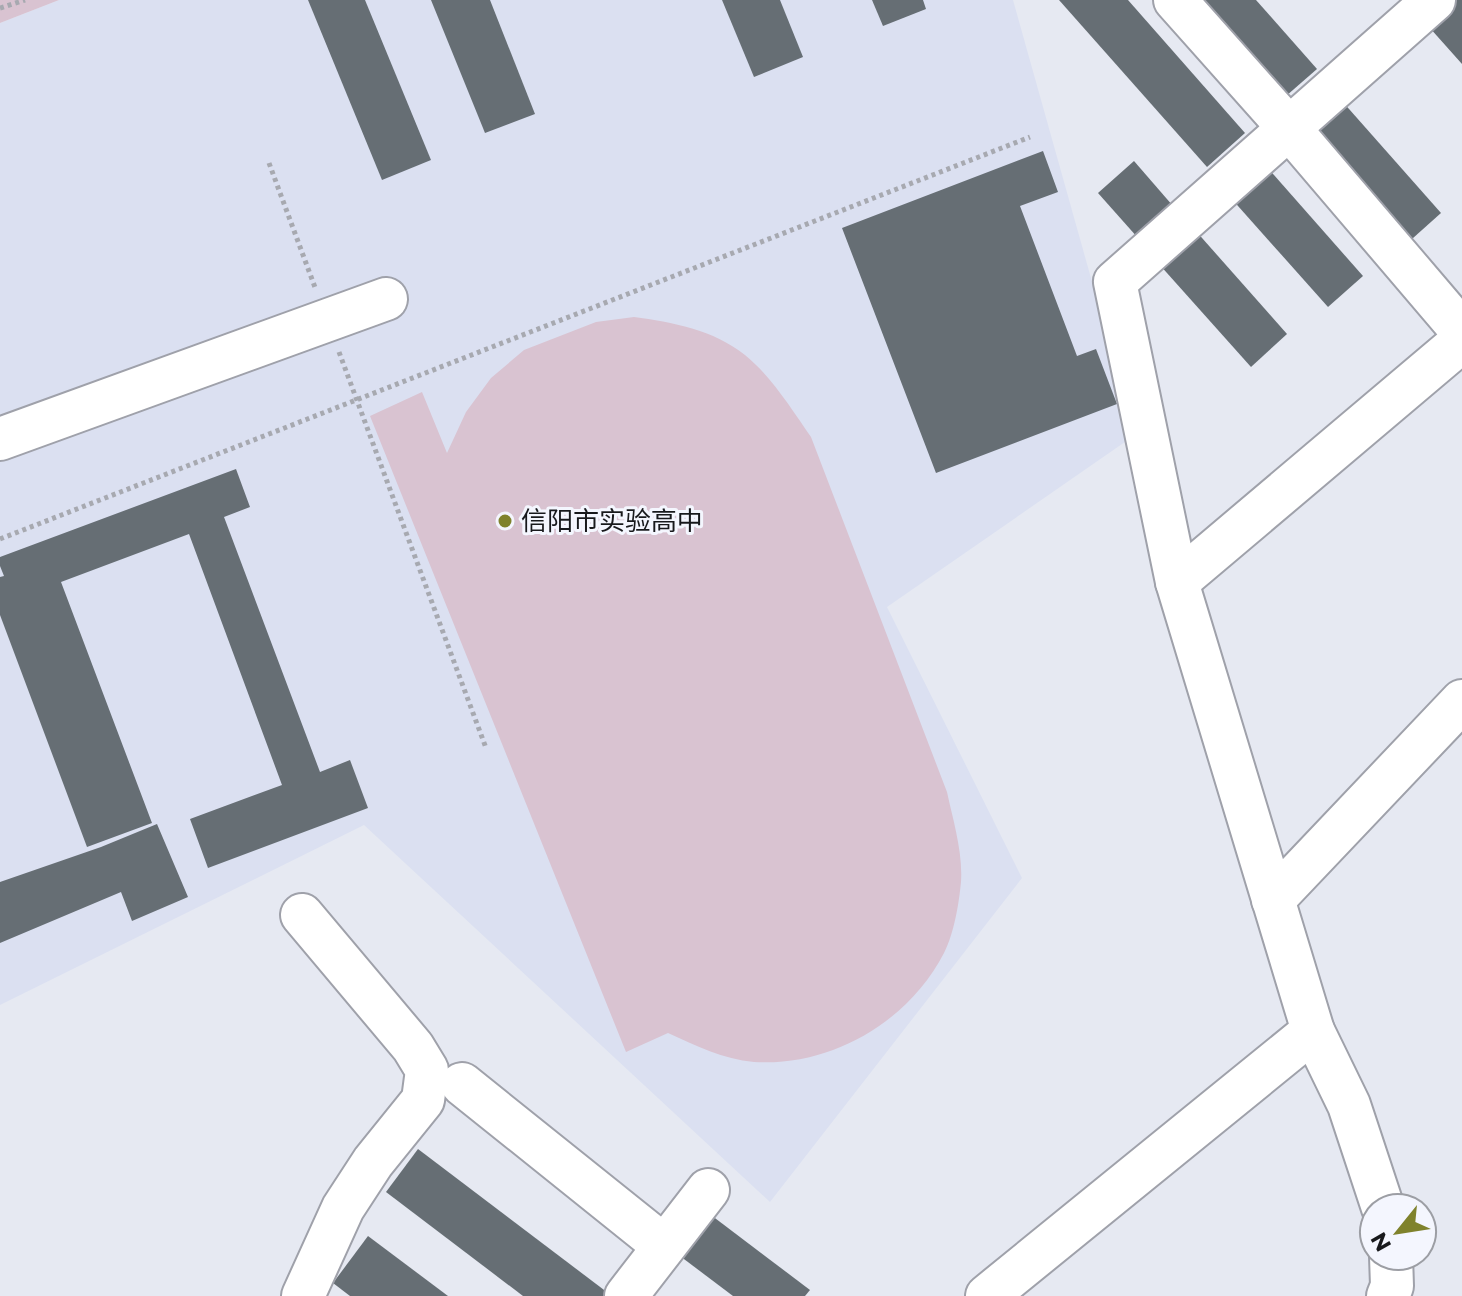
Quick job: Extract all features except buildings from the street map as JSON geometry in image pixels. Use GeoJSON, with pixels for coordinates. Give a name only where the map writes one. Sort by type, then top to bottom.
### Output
{"type":"FeatureCollection","features":[{"type":"Feature","properties":{"kind":"street"},"geometry":{"type":"LineString","coordinates":[[1175,0],[1462,331]]}},
{"type":"Feature","properties":{"kind":"street"},"geometry":{"type":"LineString","coordinates":[[1378,1192],[1349,1105],[1313,1031],[1177,582],[1115,282],[1434,0]]}},
{"type":"Feature","properties":{"kind":"street"},"geometry":{"type":"LineString","coordinates":[[0,439],[386,299]]}},
{"type":"Feature","properties":{"kind":"street"},"geometry":{"type":"LineString","coordinates":[[1177,582],[1462,341]]}},
{"type":"Feature","properties":{"kind":"street"},"geometry":{"type":"LineString","coordinates":[[1273,900],[1462,701]]}},
{"type":"Feature","properties":{"kind":"street"},"geometry":{"type":"LineString","coordinates":[[302,915],[413,1047],[427,1070],[423,1100],[373,1162],[343,1208],[303,1296]]}},
{"type":"Feature","properties":{"kind":"street"},"geometry":{"type":"LineString","coordinates":[[987,1296],[1313,1031]]}},
{"type":"Feature","properties":{"kind":"street"},"geometry":{"type":"LineString","coordinates":[[462,1084],[664,1246]]}},
{"type":"Feature","properties":{"kind":"street"},"geometry":{"type":"LineString","coordinates":[[626,1296],[708,1190]]}},
{"type":"Feature","properties":{"kind":"street"},"geometry":{"type":"LineString","coordinates":[[1388,1296],[1392,1286],[1392,1272]]}},
{"type":"Feature","properties":{"kind":"path"},"geometry":{"type":"LineString","coordinates":[[0,8],[25,0]]}},
{"type":"Feature","properties":{"kind":"path"},"geometry":{"type":"LineString","coordinates":[[0,539],[1030,137]]}},
{"type":"Feature","properties":{"kind":"path"},"geometry":{"type":"LineString","coordinates":[[269,163],[486,748]]}},
{"type":"Feature","properties":{"kind":"shaded area"},"geometry":{"type":"Polygon","coordinates":[[[0,0],[59,0],[0,23],[0,0]]]}},
{"type":"Feature","properties":{"kind":"shaded area","name":"信阳市实验高中"},"geometry":{"type":"Polygon","coordinates":[[[59,0],[1013,0],[1135,435],[887,607],[1022,878],[770,1202],[364,825],[0,1005],[0,23],[59,0]]]}},
{"type":"Feature","properties":{"kind":"shaded area"},"geometry":{"type":"Polygon","coordinates":[[[634,317],[692,328],[733,346],[764,373],[811,437],[947,792],[961,871],[956,918],[944,953],[911,999],[889,1019],[839,1048],[812,1057],[783,1062],[754,1062],[710,1051],[668,1033],[626,1052],[370,416],[422,392],[447,453],[466,412],[491,378],[524,350],[596,322],[634,317]]]}},
{"type":"Feature","properties":{"kind":"place","name":"信阳市实验高中"},"geometry":{"type":"Point","coordinates":[505,521]}}]}
